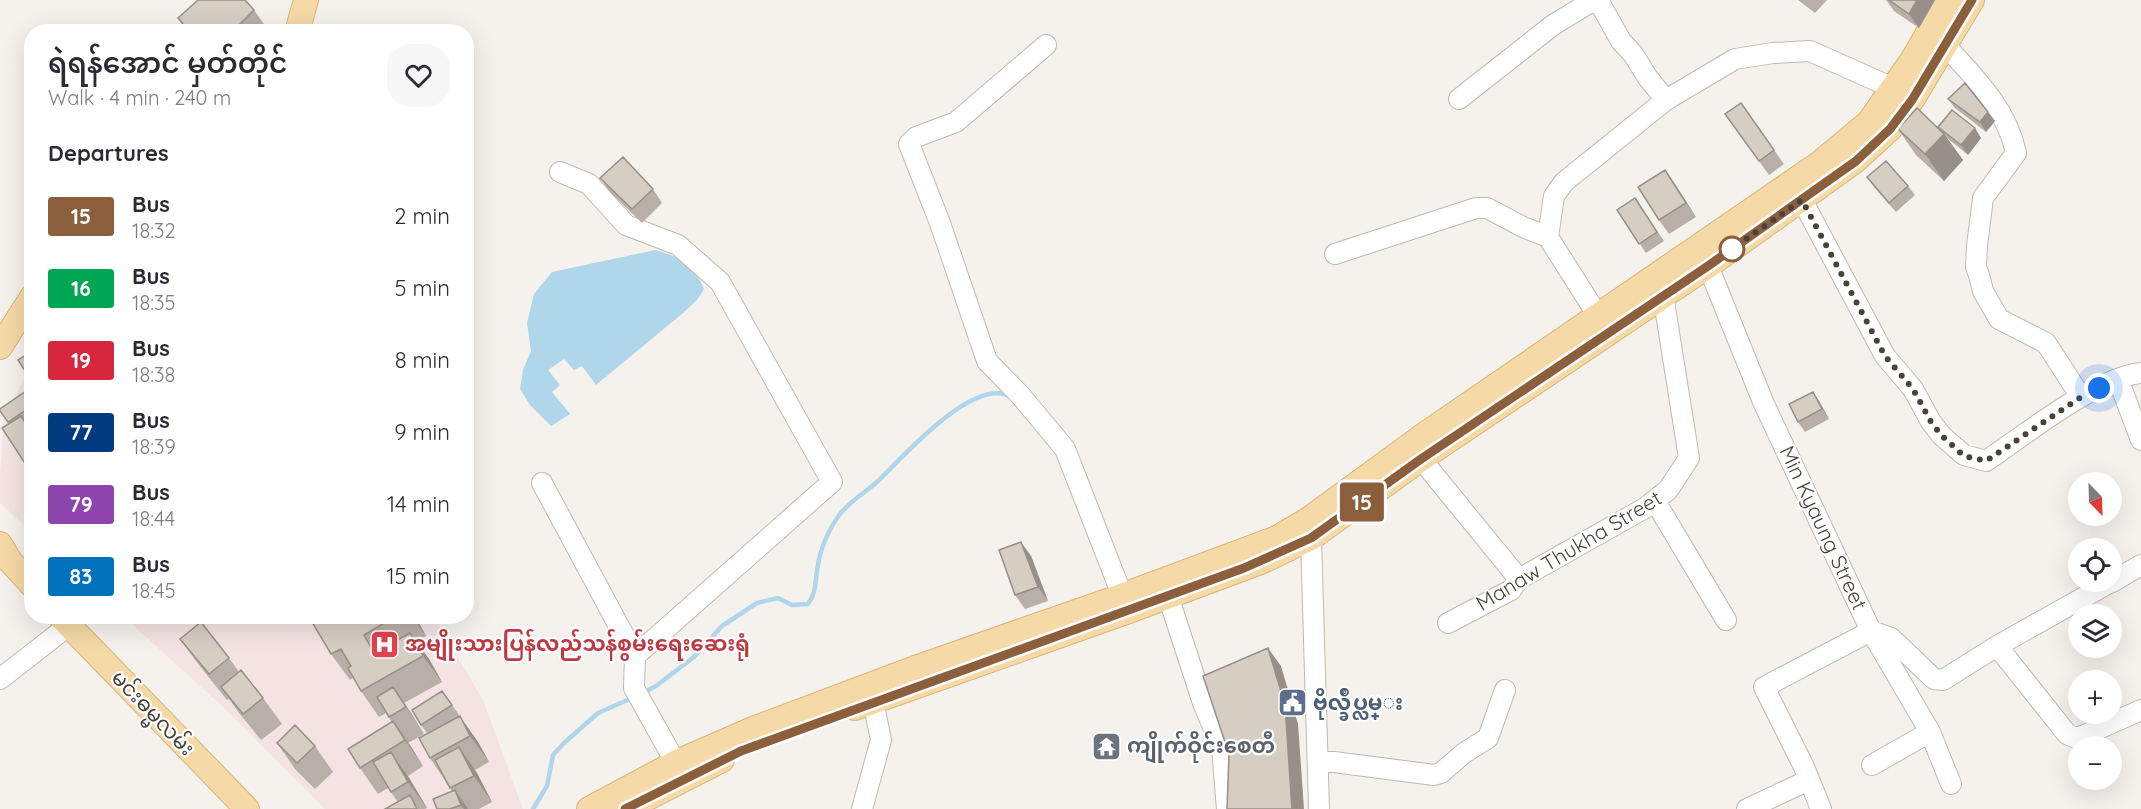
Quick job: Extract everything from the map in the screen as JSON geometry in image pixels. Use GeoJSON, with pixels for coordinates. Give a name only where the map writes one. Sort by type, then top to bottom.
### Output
{"type":"FeatureCollection","features":[{"type":"Feature","properties":{"kind":"main road"},"geometry":{"type":"LineString","coordinates":[[299,24],[306,0]]}},
{"type":"Feature","properties":{"kind":"main road"},"geometry":{"type":"LineString","coordinates":[[1603,324],[1663,295],[1703,256],[1802,200],[1856,161],[1890,129],[1912,59],[1947,0]]}},
{"type":"Feature","properties":{"kind":"main road"},"geometry":{"type":"LineString","coordinates":[[626,809],[680,771],[753,729],[1277,538],[1309,519],[1415,452],[1703,256],[1902,94],[1945,45],[1972,0]]}},
{"type":"Feature","properties":{"kind":"main road"},"geometry":{"type":"LineString","coordinates":[[0,347],[24,310]]}},
{"type":"Feature","properties":{"kind":"main road"},"geometry":{"type":"LineString","coordinates":[[589,809],[680,771],[741,751],[873,701],[1263,561],[1311,538],[1415,452]]}},
{"type":"Feature","properties":{"kind":"main road"},"geometry":{"type":"LineString","coordinates":[[0,544],[10,561],[24,576]]}},
{"type":"Feature","properties":{"kind":"main road","name":"မင်းဓမ္မလမ်း"},"geometry":{"type":"LineString","coordinates":[[67,624],[247,809]]}},
{"type":"Feature","properties":{"kind":"street"},"geometry":{"type":"LineString","coordinates":[[1459,99],[1553,25],[1596,0],[1621,41],[1666,100]]}},
{"type":"Feature","properties":{"kind":"street"},"geometry":{"type":"LineString","coordinates":[[1046,45],[956,122],[916,137],[909,144],[940,223],[987,361],[1021,396],[1065,449],[1122,595]]}},
{"type":"Feature","properties":{"kind":"street"},"geometry":{"type":"LineString","coordinates":[[1945,45],[1998,106],[2008,125],[2016,153],[1983,198],[1976,267],[1983,291],[1999,319],[2046,343],[2081,397]]}},
{"type":"Feature","properties":{"kind":"street"},"geometry":{"type":"LineString","coordinates":[[1548,237],[1554,196],[1564,182],[1666,100],[1735,58],[1810,51],[1902,94]]}},
{"type":"Feature","properties":{"kind":"street"},"geometry":{"type":"LineString","coordinates":[[560,172],[589,184],[626,225],[678,245],[720,282],[832,482],[634,656]]}},
{"type":"Feature","properties":{"kind":"street"},"geometry":{"type":"LineString","coordinates":[[1802,200],[1885,356],[1913,389],[1937,429],[1964,456],[1986,461],[2081,397],[2130,375],[2141,374]]}},
{"type":"Feature","properties":{"kind":"street"},"geometry":{"type":"LineString","coordinates":[[1335,254],[1476,208],[1487,208],[1548,237],[1603,324]]}},
{"type":"Feature","properties":{"kind":"street","name":"Min Kyaung Street"},"geometry":{"type":"LineString","coordinates":[[1703,256],[1764,404],[1871,631],[1930,732],[1951,784]]}},
{"type":"Feature","properties":{"kind":"street","name":"Manaw Thukha Street"},"geometry":{"type":"LineString","coordinates":[[1449,623],[1511,590],[1519,579],[1645,508],[1668,490],[1689,458],[1663,295]]}},
{"type":"Feature","properties":{"kind":"street"},"geometry":{"type":"LineString","coordinates":[[2118,380],[2141,440]]}},
{"type":"Feature","properties":{"kind":"street"},"geometry":{"type":"LineString","coordinates":[[1415,452],[1519,579]]}},
{"type":"Feature","properties":{"kind":"street"},"geometry":{"type":"LineString","coordinates":[[542,483],[634,656],[634,688],[680,771]]}},
{"type":"Feature","properties":{"kind":"street"},"geometry":{"type":"LineString","coordinates":[[1655,501],[1726,620]]}},
{"type":"Feature","properties":{"kind":"street"},"geometry":{"type":"LineString","coordinates":[[1311,538],[1319,809]]}},
{"type":"Feature","properties":{"kind":"street"},"geometry":{"type":"LineString","coordinates":[[2122,576],[2141,565]]}},
{"type":"Feature","properties":{"kind":"street"},"geometry":{"type":"LineString","coordinates":[[1821,809],[1764,687],[1871,631],[1892,638],[1934,679],[1943,680],[2094,592]]}},
{"type":"Feature","properties":{"kind":"street"},"geometry":{"type":"LineString","coordinates":[[1168,596],[1203,703],[1222,748],[1227,809]]}},
{"type":"Feature","properties":{"kind":"street"},"geometry":{"type":"LineString","coordinates":[[0,679],[61,624]]}},
{"type":"Feature","properties":{"kind":"street"},"geometry":{"type":"LineString","coordinates":[[1998,646],[2067,734],[2076,738],[2141,710]]}},
{"type":"Feature","properties":{"kind":"street"},"geometry":{"type":"LineString","coordinates":[[1318,760],[1434,775],[1441,773],[1464,753],[1488,738],[1506,690]]}},
{"type":"Feature","properties":{"kind":"street"},"geometry":{"type":"LineString","coordinates":[[862,809],[881,740],[873,701]]}},
{"type":"Feature","properties":{"kind":"street"},"geometry":{"type":"LineString","coordinates":[[1872,765],[1930,732]]}},
{"type":"Feature","properties":{"kind":"street"},"geometry":{"type":"LineString","coordinates":[[1747,809],[1809,780]]}},
{"type":"Feature","properties":{"kind":"shaded area"},"geometry":{"type":"Polygon","coordinates":[[[24,379],[24,525],[0,503],[4,419],[24,379]]]}},
{"type":"Feature","properties":{"kind":"shaded area"},"geometry":{"type":"Polygon","coordinates":[[[132,624],[438,624],[483,700],[523,809],[325,809],[223,707],[132,624]]]}},
{"type":"Feature","properties":{"kind":"water"},"geometry":{"type":"Polygon","coordinates":[[[655,250],[685,262],[700,280],[704,289],[697,300],[683,313],[596,385],[582,366],[574,370],[564,359],[548,370],[560,385],[552,392],[570,414],[551,426],[530,405],[520,389],[523,370],[531,351],[527,323],[534,294],[552,272],[655,250]]]}},
{"type":"Feature","properties":{"kind":"building"},"geometry":{"type":"Polygon","coordinates":[[[198,0],[245,0],[254,10],[240,24],[183,24],[178,18],[198,0]]]}},
{"type":"Feature","properties":{"kind":"building"},"geometry":{"type":"Polygon","coordinates":[[[1889,0],[1917,0],[1909,14],[1889,0]]]}},
{"type":"Feature","properties":{"kind":"building"},"geometry":{"type":"Polygon","coordinates":[[[1965,83],[1988,112],[1980,122],[1948,99],[1965,83]]]}},
{"type":"Feature","properties":{"kind":"building"},"geometry":{"type":"Polygon","coordinates":[[[1741,103],[1774,150],[1759,161],[1725,114],[1741,103]]]}},
{"type":"Feature","properties":{"kind":"building"},"geometry":{"type":"Polygon","coordinates":[[[1917,108],[1944,134],[1925,154],[1898,129],[1917,108]]]}},
{"type":"Feature","properties":{"kind":"building"},"geometry":{"type":"Polygon","coordinates":[[[1952,110],[1975,128],[1961,145],[1938,127],[1952,110]]]}},
{"type":"Feature","properties":{"kind":"building"},"geometry":{"type":"Polygon","coordinates":[[[623,157],[653,189],[632,209],[600,178],[623,157]]]}},
{"type":"Feature","properties":{"kind":"building"},"geometry":{"type":"Polygon","coordinates":[[[1886,161],[1908,186],[1889,203],[1867,177],[1886,161]]]}},
{"type":"Feature","properties":{"kind":"building"},"geometry":{"type":"Polygon","coordinates":[[[1665,170],[1686,203],[1659,220],[1638,187],[1665,170]]]}},
{"type":"Feature","properties":{"kind":"building"},"geometry":{"type":"Polygon","coordinates":[[[1635,198],[1657,232],[1639,244],[1617,210],[1635,198]]]}},
{"type":"Feature","properties":{"kind":"building"},"geometry":{"type":"Polygon","coordinates":[[[24,356],[24,369],[18,360],[24,356]]]}},
{"type":"Feature","properties":{"kind":"building"},"geometry":{"type":"Polygon","coordinates":[[[24,392],[24,411],[8,422],[0,409],[24,392]]]}},
{"type":"Feature","properties":{"kind":"building"},"geometry":{"type":"Polygon","coordinates":[[[1813,392],[1822,409],[1798,422],[1789,404],[1813,392]]]}},
{"type":"Feature","properties":{"kind":"building"},"geometry":{"type":"Polygon","coordinates":[[[21,416],[24,421],[24,462],[2,428],[21,416]]]}},
{"type":"Feature","properties":{"kind":"building"},"geometry":{"type":"Polygon","coordinates":[[[1021,542],[1038,587],[1015,595],[999,550],[1021,542]]]}},
{"type":"Feature","properties":{"kind":"building"},"geometry":{"type":"Polygon","coordinates":[[[199,624],[203,624],[229,658],[209,674],[180,639],[199,624]]]}},
{"type":"Feature","properties":{"kind":"building"},"geometry":{"type":"Polygon","coordinates":[[[313,624],[383,624],[364,635],[374,653],[410,633],[423,656],[361,691],[348,668],[351,666],[341,649],[331,654],[313,624]]]}},
{"type":"Feature","properties":{"kind":"building"},"geometry":{"type":"Polygon","coordinates":[[[1268,648],[1285,705],[1292,809],[1227,809],[1229,754],[1203,676],[1268,648]]]}},
{"type":"Feature","properties":{"kind":"building"},"geometry":{"type":"Polygon","coordinates":[[[241,670],[263,698],[243,714],[221,687],[241,670]]]}},
{"type":"Feature","properties":{"kind":"building"},"geometry":{"type":"Polygon","coordinates":[[[393,687],[406,707],[389,717],[377,697],[393,687]]]}},
{"type":"Feature","properties":{"kind":"building"},"geometry":{"type":"Polygon","coordinates":[[[442,691],[452,705],[421,725],[412,710],[442,691]]]}},
{"type":"Feature","properties":{"kind":"building"},"geometry":{"type":"Polygon","coordinates":[[[460,716],[470,736],[430,758],[419,738],[460,716]]]}},
{"type":"Feature","properties":{"kind":"building"},"geometry":{"type":"Polygon","coordinates":[[[393,721],[405,740],[360,768],[348,749],[393,721]]]}},
{"type":"Feature","properties":{"kind":"building"},"geometry":{"type":"Polygon","coordinates":[[[295,725],[315,746],[297,763],[277,743],[295,725]]]}},
{"type":"Feature","properties":{"kind":"building"},"geometry":{"type":"Polygon","coordinates":[[[459,747],[474,776],[450,788],[435,760],[459,747]]]}},
{"type":"Feature","properties":{"kind":"building"},"geometry":{"type":"Polygon","coordinates":[[[391,752],[408,782],[391,792],[373,762],[391,752]]]}},
{"type":"Feature","properties":{"kind":"building"},"geometry":{"type":"Polygon","coordinates":[[[455,790],[461,805],[450,809],[437,809],[433,799],[455,790]]]}},
{"type":"Feature","properties":{"kind":"building"},"geometry":{"type":"Polygon","coordinates":[[[410,795],[417,809],[385,809],[410,795]]]}},
{"type":"Feature","properties":{"kind":"waterway"},"geometry":{"type":"LineString","coordinates":[[643,693],[694,657],[722,626],[757,603],[778,598],[792,605],[808,604],[814,590],[823,545],[840,514],[940,422],[959,408],[978,398],[996,393],[1011,397]]}},
{"type":"Feature","properties":{"kind":"waterway"},"geometry":{"type":"LineString","coordinates":[[533,809],[547,786],[553,755],[598,713],[632,698]]}},
{"type":"Feature","properties":{"kind":"bus line","name":"15"},"geometry":{"type":"LineString","coordinates":[[625,809],[741,751],[873,701],[1263,561],[1311,538],[1421,459],[1708,266],[1856,161],[1890,129],[1912,100],[1972,0]]}},
{"type":"Feature","properties":{"kind":"place","name":"အမျိုးသားပြန်လည်သန်စွမ်းရေးဆေးရုံ"},"geometry":{"type":"Point","coordinates":[384,644]}},
{"type":"Feature","properties":{"kind":"place","name":"ဗိုလ္ခ်ဳပ္လမ္း"},"geometry":{"type":"Point","coordinates":[1292,703]}},
{"type":"Feature","properties":{"kind":"place","name":"ကျိုက်ဝိုင်းစေတီ"},"geometry":{"type":"Point","coordinates":[1106,746]}},
{"type":"Feature","properties":{"kind":"route"},"geometry":{"type":"LineString","coordinates":[[1732,249],[1726,253],[1802,200],[1885,356],[1913,389],[1931,422],[1942,436],[1964,456],[1986,461],[2081,397],[2099,388]]}}]}
